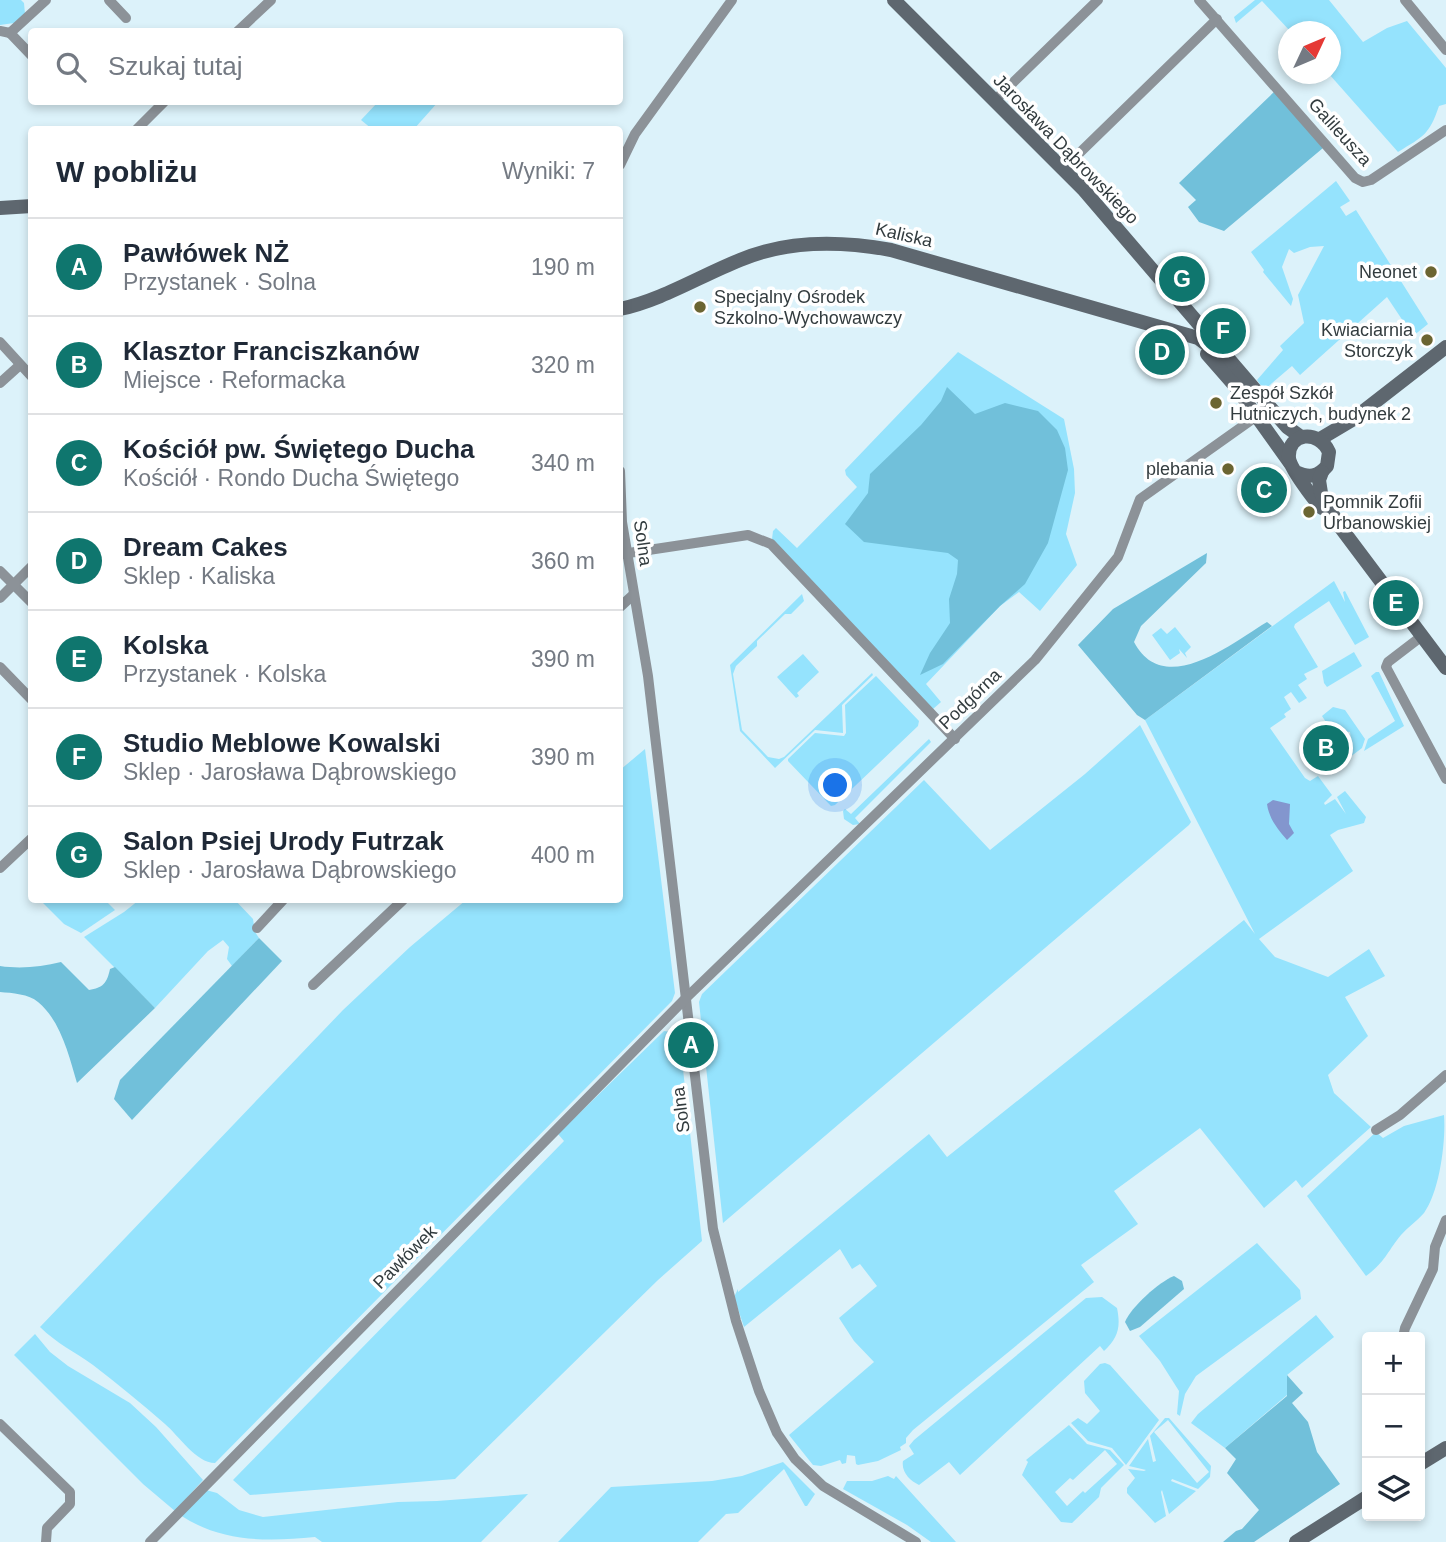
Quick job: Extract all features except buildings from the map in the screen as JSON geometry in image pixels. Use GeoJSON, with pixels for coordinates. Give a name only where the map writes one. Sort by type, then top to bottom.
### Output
{"type":"FeatureCollection","features":[{"type":"Feature","properties":{"kind":"street"},"geometry":{"type":"LineString","coordinates":[[27,0],[36,9]]}},
{"type":"Feature","properties":{"kind":"street"},"geometry":{"type":"LineString","coordinates":[[28,52],[5,32],[46,0]]}},
{"type":"Feature","properties":{"kind":"street"},"geometry":{"type":"LineString","coordinates":[[109,0],[126,18]]}},
{"type":"Feature","properties":{"kind":"street"},"geometry":{"type":"LineString","coordinates":[[241,28],[271,0]]}},
{"type":"Feature","properties":{"kind":"street"},"geometry":{"type":"LineString","coordinates":[[623,159],[635,134],[732,0]]}},
{"type":"Feature","properties":{"kind":"street","name":"Jarosława Dąbrowskiego"},"geometry":{"type":"LineString","coordinates":[[894,0],[1092,199],[1216,342],[1231,363],[1287,427],[1301,438]]}},
{"type":"Feature","properties":{"kind":"street"},"geometry":{"type":"LineString","coordinates":[[994,101],[1098,0]]}},
{"type":"Feature","properties":{"kind":"street","name":"Galileusza"},"geometry":{"type":"LineString","coordinates":[[1199,0],[1355,178],[1363,182],[1371,180],[1446,130]]}},
{"type":"Feature","properties":{"kind":"street"},"geometry":{"type":"LineString","coordinates":[[1405,0],[1446,50]]}},
{"type":"Feature","properties":{"kind":"street"},"geometry":{"type":"LineString","coordinates":[[1063,169],[1217,19]]}},
{"type":"Feature","properties":{"kind":"street"},"geometry":{"type":"LineString","coordinates":[[139,126],[161,105]]}},
{"type":"Feature","properties":{"kind":"street"},"geometry":{"type":"LineString","coordinates":[[0,208],[28,206]]}},
{"type":"Feature","properties":{"kind":"street","name":"Kaliska"},"geometry":{"type":"LineString","coordinates":[[623,308],[652,299],[751,255],[800,246],[838,244],[891,250],[1181,334]]}},
{"type":"Feature","properties":{"kind":"street"},"geometry":{"type":"LineString","coordinates":[[1185,309],[1181,334],[1216,362],[1318,504],[1338,524]]}},
{"type":"Feature","properties":{"kind":"street","name":"Jarosława Dąbrowskiego"},"geometry":{"type":"LineString","coordinates":[[1181,334],[1198,338],[1231,363]]}},
{"type":"Feature","properties":{"kind":"street"},"geometry":{"type":"LineString","coordinates":[[0,342],[28,373]]}},
{"type":"Feature","properties":{"kind":"street"},"geometry":{"type":"LineString","coordinates":[[1320,439],[1352,420],[1446,346]]}},
{"type":"Feature","properties":{"kind":"street"},"geometry":{"type":"LineString","coordinates":[[0,383],[20,365]]}},
{"type":"Feature","properties":{"kind":"street","name":"Podgórna"},"geometry":{"type":"LineString","coordinates":[[686,998],[1035,660],[1118,557],[1140,499],[1257,416]]}},
{"type":"Feature","properties":{"kind":"street"},"geometry":{"type":"LineString","coordinates":[[1352,420],[1329,452],[1327,466],[1319,480],[1321,493],[1338,524],[1446,668]]}},
{"type":"Feature","properties":{"kind":"street"},"geometry":{"type":"LineString","coordinates":[[1322,472],[1305,476],[1293,468],[1290,449],[1301,438],[1310,436],[1320,439],[1329,452]]}},
{"type":"Feature","properties":{"kind":"street"},"geometry":{"type":"LineString","coordinates":[[623,554],[748,535],[771,544],[955,739]]}},
{"type":"Feature","properties":{"kind":"street","name":"Solna"},"geometry":{"type":"LineString","coordinates":[[623,554],[634,595],[648,676],[716,1244],[736,1321],[764,1404],[777,1433],[795,1459],[808,1473],[842,1499],[916,1542]]}},
{"type":"Feature","properties":{"kind":"street"},"geometry":{"type":"LineString","coordinates":[[0,598],[28,570]]}},
{"type":"Feature","properties":{"kind":"street"},"geometry":{"type":"LineString","coordinates":[[0,571],[28,599]]}},
{"type":"Feature","properties":{"kind":"street"},"geometry":{"type":"LineString","coordinates":[[623,604],[634,595]]}},
{"type":"Feature","properties":{"kind":"street"},"geometry":{"type":"LineString","coordinates":[[1422,636],[1385,667],[1446,779]]}},
{"type":"Feature","properties":{"kind":"street"},"geometry":{"type":"LineString","coordinates":[[0,667],[28,696]]}},
{"type":"Feature","properties":{"kind":"street"},"geometry":{"type":"LineString","coordinates":[[0,869],[28,842]]}},
{"type":"Feature","properties":{"kind":"street"},"geometry":{"type":"LineString","coordinates":[[257,928],[280,903]]}},
{"type":"Feature","properties":{"kind":"street"},"geometry":{"type":"LineString","coordinates":[[313,985],[400,903]]}},
{"type":"Feature","properties":{"kind":"street","name":"Pawłówek"},"geometry":{"type":"LineString","coordinates":[[156,1540],[686,998]]}},
{"type":"Feature","properties":{"kind":"street"},"geometry":{"type":"LineString","coordinates":[[1376,1130],[1400,1115],[1446,1075]]}},
{"type":"Feature","properties":{"kind":"street"},"geometry":{"type":"LineString","coordinates":[[1404,1332],[1433,1269],[1435,1247],[1446,1220]]}},
{"type":"Feature","properties":{"kind":"street"},"geometry":{"type":"LineString","coordinates":[[0,1424],[70,1492],[70,1504],[47,1528],[46,1542]]}},
{"type":"Feature","properties":{"kind":"street"},"geometry":{"type":"LineString","coordinates":[[1425,1461],[1446,1448]]}},
{"type":"Feature","properties":{"kind":"street"},"geometry":{"type":"LineString","coordinates":[[1296,1542],[1362,1500]]}},
{"type":"Feature","properties":{"kind":"shaded area"},"geometry":{"type":"Polygon","coordinates":[[[0,0],[21,0],[25,14],[14,23],[0,25],[0,0]]]}},
{"type":"Feature","properties":{"kind":"shaded area"},"geometry":{"type":"Polygon","coordinates":[[[1255,0],[1329,0],[1363,42],[1387,28],[1407,21],[1446,68],[1446,104],[1439,106],[1424,134],[1398,152],[1338,84],[1341,84],[1341,21],[1281,21],[1262,1],[1236,23],[1234,17],[1255,0]]]}},
{"type":"Feature","properties":{"kind":"shaded area"},"geometry":{"type":"Polygon","coordinates":[[[1275,91],[1323,148],[1224,231],[1199,222],[1188,207],[1196,200],[1179,183],[1275,91]]]}},
{"type":"Feature","properties":{"kind":"shaded area"},"geometry":{"type":"Polygon","coordinates":[[[375,105],[435,105],[417,126],[368,126],[361,120],[375,105]]]}},
{"type":"Feature","properties":{"kind":"shaded area"},"geometry":{"type":"Polygon","coordinates":[[[1336,181],[1350,201],[1340,207],[1346,216],[1356,210],[1428,324],[1413,336],[1387,297],[1300,375],[1292,366],[1264,390],[1257,380],[1283,350],[1280,346],[1304,323],[1298,295],[1324,246],[1310,247],[1294,253],[1289,249],[1282,267],[1293,299],[1291,306],[1263,272],[1251,252],[1336,181]]]}},
{"type":"Feature","properties":{"kind":"shaded area"},"geometry":{"type":"Polygon","coordinates":[[[958,352],[1064,419],[1074,469],[1075,493],[1066,534],[1077,565],[1040,611],[1019,592],[1000,606],[926,684],[941,702],[933,709],[772,539],[776,528],[797,548],[857,487],[845,470],[958,352]]]}},
{"type":"Feature","properties":{"kind":"shaded area"},"geometry":{"type":"Polygon","coordinates":[[[947,387],[975,414],[1005,403],[1038,411],[1057,430],[1065,448],[1068,470],[1048,543],[1025,584],[943,664],[920,675],[930,653],[950,623],[949,599],[957,574],[958,560],[948,553],[864,542],[845,524],[868,493],[870,474],[921,425],[941,401],[947,387]]]}},
{"type":"Feature","properties":{"kind":"shaded area"},"geometry":{"type":"Polygon","coordinates":[[[1207,553],[1206,563],[1141,626],[1134,642],[1147,658],[1163,666],[1180,666],[1217,653],[1267,622],[1272,626],[1145,720],[1137,715],[1078,645],[1113,609],[1207,553]]]}},
{"type":"Feature","properties":{"kind":"shaded area"},"geometry":{"type":"Polygon","coordinates":[[[1334,581],[1345,602],[1345,591],[1369,637],[1355,645],[1329,601],[1295,624],[1294,627],[1318,667],[1304,674],[1307,679],[1298,685],[1307,698],[1299,703],[1291,692],[1284,697],[1291,709],[1284,714],[1286,717],[1270,728],[1305,778],[1310,781],[1318,776],[1332,795],[1325,805],[1335,799],[1346,814],[1337,797],[1345,791],[1366,817],[1364,823],[1330,835],[1353,871],[1259,939],[1275,957],[1328,977],[1369,949],[1385,976],[1345,997],[1368,1036],[1328,1075],[1334,1093],[1371,1127],[1302,1188],[1296,1180],[1264,1208],[1200,1128],[1114,1191],[1138,1224],[1081,1265],[1094,1282],[913,1430],[906,1438],[906,1443],[900,1447],[901,1450],[878,1461],[858,1465],[855,1456],[847,1455],[846,1463],[842,1464],[840,1460],[821,1466],[813,1465],[789,1435],[874,1362],[854,1341],[839,1318],[877,1286],[860,1264],[852,1269],[840,1249],[744,1327],[734,1297],[738,1289],[738,1292],[929,1134],[947,1157],[1244,920],[1255,934],[1145,720],[1334,581]]]}},
{"type":"Feature","properties":{"kind":"shaded area"},"geometry":{"type":"Polygon","coordinates":[[[802,594],[804,601],[791,614],[785,614],[736,666],[733,674],[742,730],[768,757],[784,757],[872,673],[873,675],[842,705],[843,733],[815,730],[775,768],[740,731],[730,665],[802,594]]]}},
{"type":"Feature","properties":{"kind":"shaded area"},"geometry":{"type":"Polygon","coordinates":[[[1175,627],[1191,647],[1185,653],[1187,658],[1179,649],[1180,653],[1170,660],[1152,635],[1161,628],[1167,634],[1175,627]]]}},
{"type":"Feature","properties":{"kind":"shaded area"},"geometry":{"type":"Polygon","coordinates":[[[1354,652],[1362,666],[1327,687],[1322,671],[1354,652]]]}},
{"type":"Feature","properties":{"kind":"shaded area"},"geometry":{"type":"Polygon","coordinates":[[[803,654],[819,672],[797,693],[799,696],[796,698],[777,677],[803,654]]]}},
{"type":"Feature","properties":{"kind":"shaded area"},"geometry":{"type":"Polygon","coordinates":[[[1379,672],[1404,726],[1364,751],[1368,739],[1395,721],[1371,676],[1379,672]]]}},
{"type":"Feature","properties":{"kind":"shaded area"},"geometry":{"type":"Polygon","coordinates":[[[876,676],[919,721],[918,726],[831,806],[788,759],[815,733],[844,736],[845,705],[876,676]]]}},
{"type":"Feature","properties":{"kind":"shaded area"},"geometry":{"type":"Polygon","coordinates":[[[1333,707],[1345,710],[1365,739],[1362,748],[1350,757],[1340,743],[1351,740],[1350,732],[1341,731],[1337,739],[1322,716],[1333,707]]]}},
{"type":"Feature","properties":{"kind":"shaded area"},"geometry":{"type":"Polygon","coordinates":[[[1140,725],[1191,822],[1189,825],[723,1223],[699,1002],[702,994],[924,780],[990,850],[1085,774],[1140,725]]]}},
{"type":"Feature","properties":{"kind":"shaded area"},"geometry":{"type":"Polygon","coordinates":[[[929,739],[931,742],[855,818],[860,824],[853,825],[844,819],[845,809],[851,814],[929,739]]]}},
{"type":"Feature","properties":{"kind":"shaded area"},"geometry":{"type":"Polygon","coordinates":[[[645,749],[675,993],[672,1001],[215,1463],[201,1459],[130,1394],[40,1327],[343,1010],[410,947],[462,903],[623,903],[623,767],[645,749]]]}},
{"type":"Feature","properties":{"kind":"shaded area"},"geometry":{"type":"Polygon","coordinates":[[[1273,800],[1290,804],[1289,824],[1294,833],[1287,840],[1274,824],[1270,814],[1267,804],[1273,800]]]}},
{"type":"Feature","properties":{"kind":"shaded area"},"geometry":{"type":"Polygon","coordinates":[[[43,903],[108,903],[115,910],[81,933],[64,924],[43,903]]]}},
{"type":"Feature","properties":{"kind":"shaded area"},"geometry":{"type":"Polygon","coordinates":[[[135,903],[238,903],[253,919],[259,938],[232,966],[227,959],[229,947],[223,940],[208,951],[155,1008],[84,937],[135,903]]]}},
{"type":"Feature","properties":{"kind":"shaded area"},"geometry":{"type":"Polygon","coordinates":[[[259,938],[282,961],[132,1120],[114,1099],[120,1080],[259,938]]]}},
{"type":"Feature","properties":{"kind":"shaded area"},"geometry":{"type":"Polygon","coordinates":[[[61,962],[89,990],[104,984],[110,969],[115,967],[155,1008],[77,1083],[63,1039],[46,1010],[30,997],[0,992],[0,966],[30,967],[61,962]]]}},
{"type":"Feature","properties":{"kind":"shaded area"},"geometry":{"type":"Polygon","coordinates":[[[664,1031],[679,1033],[702,1241],[658,1280],[455,1479],[250,1495],[233,1480],[564,1141],[558,1134],[664,1031]]]}},
{"type":"Feature","properties":{"kind":"shaded area"},"geometry":{"type":"Polygon","coordinates":[[[1444,1115],[1441,1165],[1430,1203],[1382,1261],[1366,1276],[1307,1196],[1376,1132],[1383,1138],[1404,1126],[1444,1115]]]}},
{"type":"Feature","properties":{"kind":"shaded area"},"geometry":{"type":"Polygon","coordinates":[[[1257,1243],[1300,1290],[1301,1299],[1196,1376],[1185,1394],[1180,1416],[1177,1414],[1179,1391],[1160,1361],[1139,1336],[1257,1243]]]}},
{"type":"Feature","properties":{"kind":"shaded area"},"geometry":{"type":"Polygon","coordinates":[[[1174,1276],[1182,1281],[1184,1289],[1140,1327],[1130,1331],[1125,1322],[1133,1309],[1153,1289],[1174,1276]]]}},
{"type":"Feature","properties":{"kind":"shaded area"},"geometry":{"type":"Polygon","coordinates":[[[1102,1297],[1117,1308],[1119,1321],[1115,1337],[1104,1351],[1100,1346],[960,1475],[949,1462],[919,1485],[909,1479],[903,1469],[903,1461],[914,1454],[909,1446],[914,1440],[1086,1298],[1102,1297]]]}},
{"type":"Feature","properties":{"kind":"shaded area"},"geometry":{"type":"Polygon","coordinates":[[[1316,1315],[1334,1337],[1287,1375],[1287,1395],[1225,1448],[1191,1423],[1198,1414],[1316,1315]]]}},
{"type":"Feature","properties":{"kind":"shaded area"},"geometry":{"type":"Polygon","coordinates":[[[35,1334],[50,1352],[68,1366],[130,1403],[156,1427],[203,1480],[175,1511],[143,1484],[14,1355],[35,1334]]]}},
{"type":"Feature","properties":{"kind":"shaded area"},"geometry":{"type":"Polygon","coordinates":[[[1100,1364],[1110,1365],[1159,1420],[1126,1465],[1112,1448],[1088,1441],[1071,1423],[1078,1418],[1087,1424],[1100,1411],[1085,1393],[1084,1381],[1100,1364]]]}},
{"type":"Feature","properties":{"kind":"shaded area"},"geometry":{"type":"Polygon","coordinates":[[[1287,1375],[1303,1393],[1292,1403],[1308,1422],[1317,1452],[1340,1484],[1254,1542],[1223,1542],[1242,1529],[1259,1510],[1227,1473],[1236,1459],[1225,1448],[1287,1396],[1287,1375]]]}},
{"type":"Feature","properties":{"kind":"shaded area"},"geometry":{"type":"Polygon","coordinates":[[[1165,1418],[1169,1418],[1211,1466],[1210,1477],[1198,1489],[1172,1479],[1171,1481],[1196,1491],[1169,1514],[1162,1490],[1166,1516],[1155,1523],[1127,1493],[1127,1488],[1135,1478],[1128,1469],[1146,1470],[1129,1466],[1148,1439],[1153,1462],[1156,1461],[1150,1436],[1165,1418]],[[1168,1420],[1154,1432],[1197,1483],[1209,1472],[1168,1420]]]}},
{"type":"Feature","properties":{"kind":"shaded area"},"geometry":{"type":"Polygon","coordinates":[[[1069,1425],[1087,1444],[1110,1450],[1124,1465],[1101,1488],[1099,1497],[1072,1523],[1061,1522],[1022,1475],[1028,1462],[1026,1460],[1069,1425]],[[1105,1450],[1073,1480],[1070,1478],[1055,1492],[1067,1506],[1117,1464],[1105,1450]]]}},
{"type":"Feature","properties":{"kind":"shaded area"},"geometry":{"type":"Polygon","coordinates":[[[783,1462],[815,1494],[807,1506],[784,1469],[738,1513],[726,1514],[698,1542],[558,1542],[611,1487],[712,1481],[742,1476],[783,1462]]]}},
{"type":"Feature","properties":{"kind":"shaded area"},"geometry":{"type":"Polygon","coordinates":[[[888,1476],[894,1479],[896,1476],[956,1542],[931,1542],[907,1525],[843,1489],[847,1481],[872,1481],[888,1476]]]}},
{"type":"Feature","properties":{"kind":"shaded area"},"geometry":{"type":"Polygon","coordinates":[[[206,1490],[217,1493],[239,1510],[263,1517],[398,1502],[528,1494],[481,1542],[322,1542],[315,1537],[261,1539],[228,1535],[211,1531],[180,1515],[206,1490]]]}},
{"type":"Feature","properties":{"kind":"place","name":"Neonet"},"geometry":{"type":"Point","coordinates":[1431,272]}},
{"type":"Feature","properties":{"kind":"place","name":"Salon Psiej Urody Futrzak"},"geometry":{"type":"Point","coordinates":[1182,279]}},
{"type":"Feature","properties":{"kind":"place","name":"Specjalny Ośrodek Szkolno-Wychowawczy"},"geometry":{"type":"Point","coordinates":[700,307]}},
{"type":"Feature","properties":{"kind":"place","name":"Studio Meblowe Kowalski"},"geometry":{"type":"Point","coordinates":[1223,331]}},
{"type":"Feature","properties":{"kind":"place","name":"Kwiaciarnia Storczyk"},"geometry":{"type":"Point","coordinates":[1427,340]}},
{"type":"Feature","properties":{"kind":"place","name":"Dream Cakes"},"geometry":{"type":"Point","coordinates":[1162,352]}},
{"type":"Feature","properties":{"kind":"place","name":"Zespół Szkół Hutniczych, budynek 2"},"geometry":{"type":"Point","coordinates":[1216,403]}},
{"type":"Feature","properties":{"kind":"place","name":"plebania"},"geometry":{"type":"Point","coordinates":[1228,469]}},
{"type":"Feature","properties":{"kind":"place","name":"Kościół pw. Świętego Ducha"},"geometry":{"type":"Point","coordinates":[1264,490]}},
{"type":"Feature","properties":{"kind":"place","name":"Pomnik Zofii Urbanowskiej"},"geometry":{"type":"Point","coordinates":[1309,512]}},
{"type":"Feature","properties":{"kind":"place","name":"Kolska"},"geometry":{"type":"Point","coordinates":[1396,603]}},
{"type":"Feature","properties":{"kind":"place","name":"Klasztor Franciszkanów"},"geometry":{"type":"Point","coordinates":[1326,748]}},
{"type":"Feature","properties":{"kind":"place","name":"Pawłówek NŻ"},"geometry":{"type":"Point","coordinates":[691,1045]}}]}
